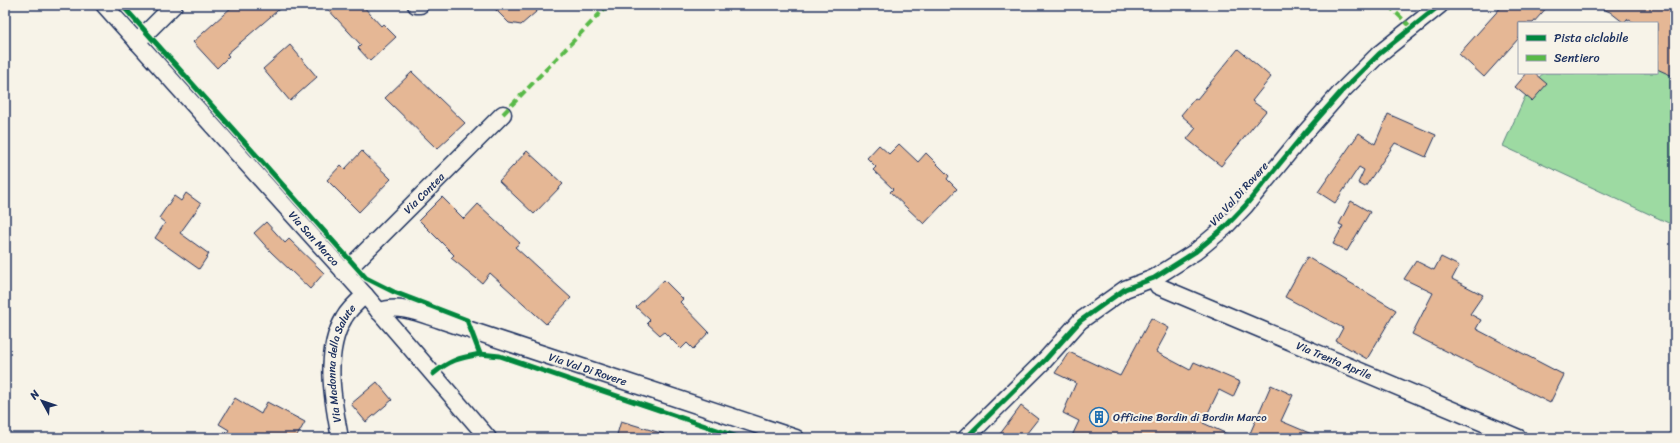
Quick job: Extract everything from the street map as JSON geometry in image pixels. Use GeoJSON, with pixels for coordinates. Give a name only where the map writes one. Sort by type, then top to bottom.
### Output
{"type":"FeatureCollection","features":[{"type":"Feature","properties":{"kind":"street","name":"Via San Marco"},"geometry":{"type":"LineString","coordinates":[[104,5],[365,295],[488,438]]}},
{"type":"Feature","properties":{"kind":"street"},"geometry":{"type":"LineString","coordinates":[[137,42],[174,5]]}},
{"type":"Feature","properties":{"kind":"street","name":"Via Val Di Rovere"},"geometry":{"type":"LineString","coordinates":[[966,438],[1045,360],[1080,321],[1124,289],[1154,278],[1195,252],[1225,227],[1245,206],[1304,134],[1341,92],[1379,54],[1440,5]]}},
{"type":"Feature","properties":{"kind":"street","name":"Via Contea"},"geometry":{"type":"LineString","coordinates":[[344,273],[503,114]]}},
{"type":"Feature","properties":{"kind":"street","name":"Via Trenta Aprile"},"geometry":{"type":"LineString","coordinates":[[1154,278],[1158,286],[1519,438]]}},
{"type":"Feature","properties":{"kind":"street","name":"Via Madonna della Salute"},"geometry":{"type":"LineString","coordinates":[[340,438],[332,373],[333,351],[344,318],[352,307],[365,295]]}},
{"type":"Feature","properties":{"kind":"street","name":"Via Val Di Rovere"},"geometry":{"type":"LineString","coordinates":[[380,312],[387,308],[404,309],[796,438]]}},
{"type":"Feature","properties":{"kind":"green space"},"geometry":{"type":"Polygon","coordinates":[[[1658,58],[1675,66],[1675,226],[1503,146],[1528,90],[1542,74],[1658,74],[1658,58]]]}},
{"type":"Feature","properties":{"kind":"building"},"geometry":{"type":"Polygon","coordinates":[[[234,5],[284,5],[227,54],[229,56],[217,68],[193,42],[234,5]]]}},
{"type":"Feature","properties":{"kind":"building"},"geometry":{"type":"Polygon","coordinates":[[[324,5],[362,5],[381,26],[383,24],[396,37],[370,61],[358,48],[361,45],[324,5]]]}},
{"type":"Feature","properties":{"kind":"building"},"geometry":{"type":"Polygon","coordinates":[[[491,5],[544,5],[521,25],[509,23],[491,5]]]}},
{"type":"Feature","properties":{"kind":"building"},"geometry":{"type":"Polygon","coordinates":[[[1503,5],[1549,5],[1534,22],[1518,22],[1518,39],[1484,77],[1459,54],[1503,5]]]}},
{"type":"Feature","properties":{"kind":"building"},"geometry":{"type":"Polygon","coordinates":[[[1593,5],[1675,5],[1675,77],[1658,69],[1658,22],[1633,22],[1627,19],[1623,22],[1610,12],[1593,5]]]}},
{"type":"Feature","properties":{"kind":"building"},"geometry":{"type":"Polygon","coordinates":[[[290,45],[317,77],[290,101],[263,69],[290,45]]]}},
{"type":"Feature","properties":{"kind":"building"},"geometry":{"type":"Polygon","coordinates":[[[1238,49],[1271,77],[1252,101],[1266,111],[1221,166],[1187,139],[1196,128],[1181,115],[1195,98],[1197,99],[1238,49]]]}},
{"type":"Feature","properties":{"kind":"building"},"geometry":{"type":"Polygon","coordinates":[[[412,72],[465,123],[437,149],[385,98],[412,72]]]}},
{"type":"Feature","properties":{"kind":"building"},"geometry":{"type":"Polygon","coordinates":[[[1526,74],[1535,74],[1547,84],[1532,101],[1515,87],[1526,74]]]}},
{"type":"Feature","properties":{"kind":"building"},"geometry":{"type":"Polygon","coordinates":[[[1388,114],[1436,135],[1426,157],[1395,143],[1365,187],[1358,183],[1364,170],[1359,167],[1335,203],[1318,192],[1359,133],[1375,144],[1388,114]]]}},
{"type":"Feature","properties":{"kind":"building"},"geometry":{"type":"Polygon","coordinates":[[[899,144],[918,162],[926,153],[949,176],[947,179],[957,189],[924,224],[890,192],[893,189],[873,170],[876,167],[867,158],[879,145],[889,154],[899,144]]]}},
{"type":"Feature","properties":{"kind":"building"},"geometry":{"type":"Polygon","coordinates":[[[362,151],[391,179],[359,212],[327,180],[341,165],[345,169],[362,151]]]}},
{"type":"Feature","properties":{"kind":"building"},"geometry":{"type":"Polygon","coordinates":[[[527,151],[563,184],[534,214],[499,181],[527,151]]]}},
{"type":"Feature","properties":{"kind":"building"},"geometry":{"type":"Polygon","coordinates":[[[186,193],[201,204],[180,233],[209,254],[199,269],[155,238],[165,223],[159,218],[174,196],[181,201],[186,193]]]}},
{"type":"Feature","properties":{"kind":"building"},"geometry":{"type":"Polygon","coordinates":[[[442,197],[464,219],[478,204],[520,243],[515,247],[571,298],[546,324],[490,273],[482,283],[451,258],[454,255],[419,220],[442,197]]]}},
{"type":"Feature","properties":{"kind":"building"},"geometry":{"type":"Polygon","coordinates":[[[1351,201],[1370,212],[1347,251],[1333,244],[1343,226],[1339,224],[1351,201]]]}},
{"type":"Feature","properties":{"kind":"building"},"geometry":{"type":"Polygon","coordinates":[[[266,222],[285,243],[289,239],[324,273],[310,289],[271,252],[254,233],[266,222]]]}},
{"type":"Feature","properties":{"kind":"building"},"geometry":{"type":"Polygon","coordinates":[[[1307,257],[1396,310],[1367,359],[1336,341],[1343,328],[1285,297],[1307,257]]]}},
{"type":"Feature","properties":{"kind":"building"},"geometry":{"type":"Polygon","coordinates":[[[1441,257],[1459,266],[1452,279],[1483,295],[1470,314],[1481,320],[1476,329],[1564,375],[1550,403],[1412,334],[1433,293],[1404,279],[1416,261],[1434,270],[1441,257]]]}},
{"type":"Feature","properties":{"kind":"building"},"geometry":{"type":"Polygon","coordinates":[[[664,280],[683,299],[680,302],[709,332],[693,349],[687,343],[681,349],[664,332],[660,335],[647,323],[650,320],[636,307],[664,280]]]}},
{"type":"Feature","properties":{"kind":"building"},"geometry":{"type":"Polygon","coordinates":[[[1151,318],[1169,328],[1156,352],[1190,370],[1194,362],[1240,382],[1233,397],[1219,390],[1203,423],[1236,438],[1071,438],[1079,421],[1063,413],[1076,383],[1055,373],[1069,352],[1120,376],[1151,318]]]}},
{"type":"Feature","properties":{"kind":"building"},"geometry":{"type":"Polygon","coordinates":[[[377,382],[392,400],[366,422],[351,404],[377,382]]]}},
{"type":"Feature","properties":{"kind":"building"},"geometry":{"type":"Polygon","coordinates":[[[1271,385],[1293,395],[1281,421],[1321,438],[1248,438],[1271,385]]]}},
{"type":"Feature","properties":{"kind":"building"},"geometry":{"type":"Polygon","coordinates":[[[235,398],[261,414],[267,402],[305,422],[296,438],[223,438],[229,430],[219,424],[235,398]]]}},
{"type":"Feature","properties":{"kind":"building"},"geometry":{"type":"Polygon","coordinates":[[[1021,406],[1038,419],[1023,438],[997,438],[1021,406]]]}},
{"type":"Feature","properties":{"kind":"building"},"geometry":{"type":"Polygon","coordinates":[[[621,421],[664,434],[664,438],[616,438],[621,421]]]}},
{"type":"Feature","properties":{"kind":"marked path"},"geometry":{"type":"LineString","coordinates":[[503,114],[608,5]]}},
{"type":"Feature","properties":{"kind":"marked path"},"geometry":{"type":"LineString","coordinates":[[1388,5],[1412,28]]}},
{"type":"Feature","properties":{"kind":"cycle path"},"geometry":{"type":"LineString","coordinates":[[122,5],[366,278],[394,292],[467,320],[480,354],[500,356],[741,438]]}},
{"type":"Feature","properties":{"kind":"cycle path"},"geometry":{"type":"LineString","coordinates":[[966,438],[1045,360],[1080,321],[1125,289],[1154,278],[1195,252],[1225,227],[1245,206],[1304,134],[1341,92],[1379,54],[1440,5]]}},
{"type":"Feature","properties":{"kind":"cycle path"},"geometry":{"type":"LineString","coordinates":[[433,374],[455,360],[480,354]]}},
{"type":"Feature","properties":{"kind":"place","name":"Officine Bordin di Bordin Marco"},"geometry":{"type":"Point","coordinates":[1099,417]}}]}
